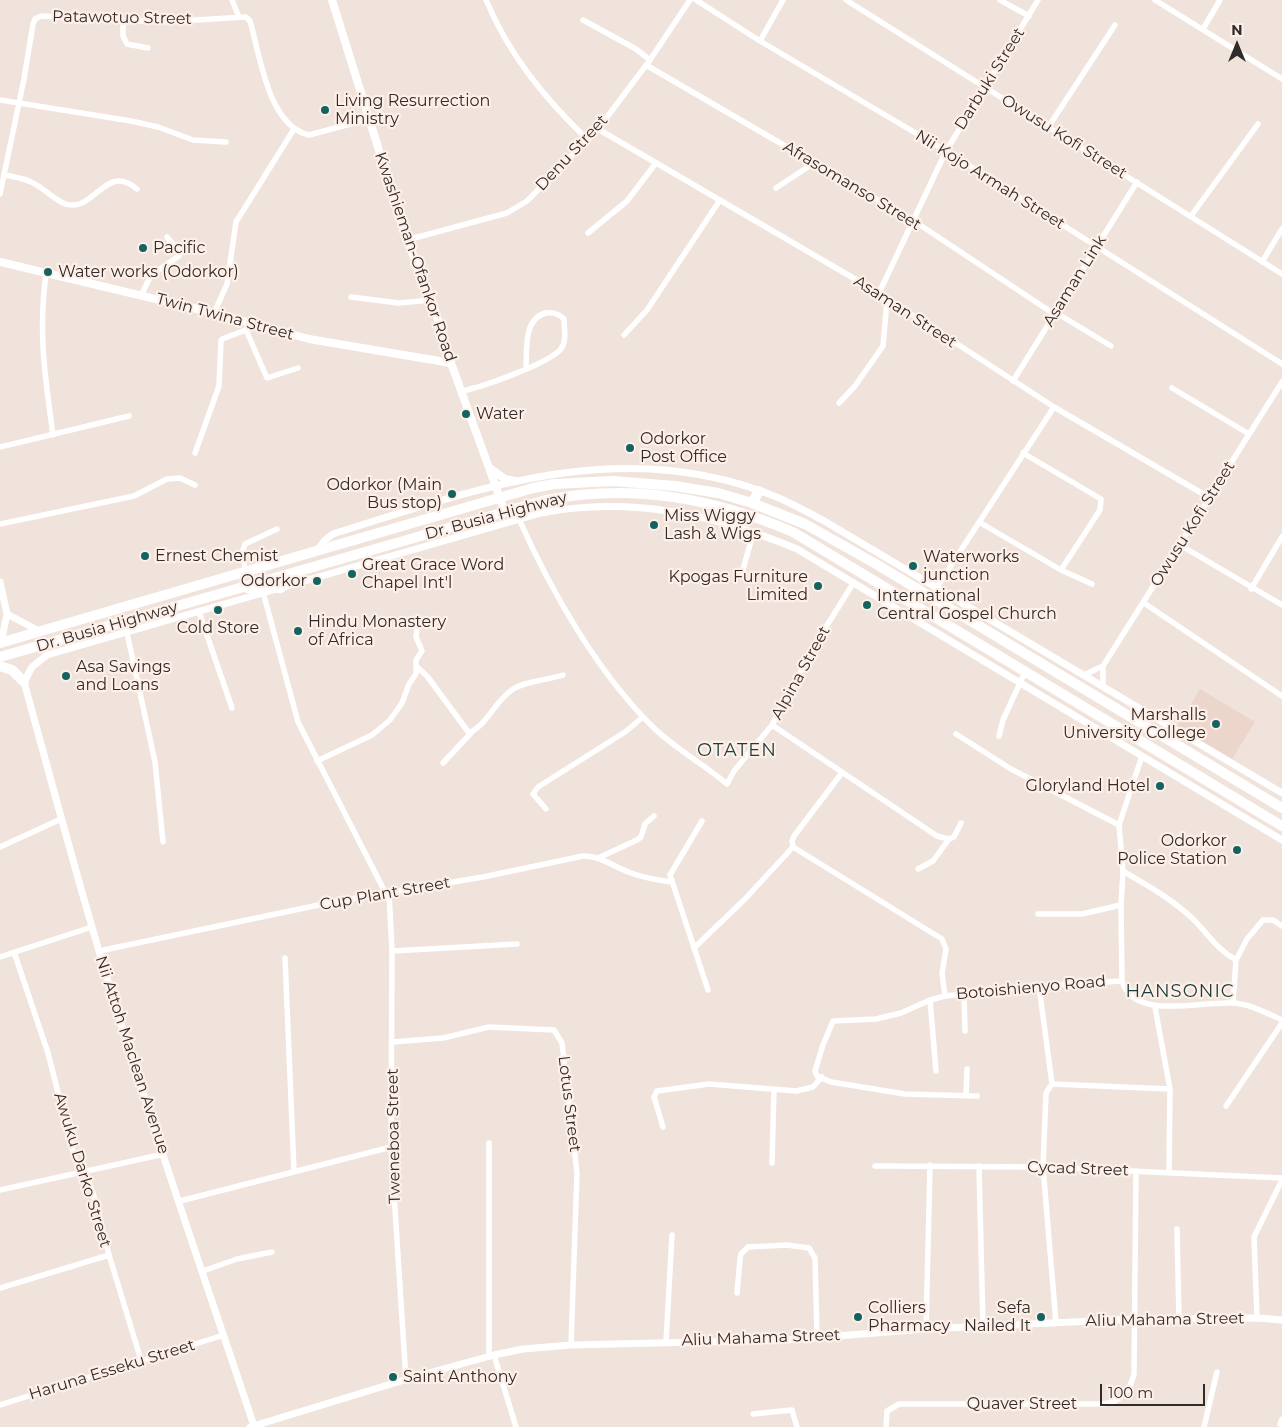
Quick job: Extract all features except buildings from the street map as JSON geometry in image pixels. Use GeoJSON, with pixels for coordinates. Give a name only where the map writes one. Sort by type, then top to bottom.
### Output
{"type":"FeatureCollection","features":[{"type":"Feature","properties":{"kind":"highway"},"geometry":{"type":"LineString","coordinates":[[505,512],[508,504],[513,500],[573,482]]}},
{"type":"Feature","properties":{"kind":"highway","name":"Dr. Busia Highway"},"geometry":{"type":"LineString","coordinates":[[0,643],[533,488],[573,482],[655,483],[718,493],[752,503],[825,534],[1282,808]]}},
{"type":"Feature","properties":{"kind":"highway"},"geometry":{"type":"LineString","coordinates":[[752,503],[759,490]]}},
{"type":"Feature","properties":{"kind":"highway","name":"Dr. Busia Highway"},"geometry":{"type":"LineString","coordinates":[[0,657],[546,500],[588,494],[629,492],[690,498],[734,510],[786,529],[1282,826]]}},
{"type":"Feature","properties":{"kind":"highway"},"geometry":{"type":"LineString","coordinates":[[375,550],[396,533],[483,508],[499,498]]}},
{"type":"Feature","properties":{"kind":"highway"},"geometry":{"type":"LineString","coordinates":[[256,593],[264,580]]}},
{"type":"Feature","properties":{"kind":"highway"},"geometry":{"type":"LineString","coordinates":[[883,586],[886,603]]}},
{"type":"Feature","properties":{"kind":"highway"},"geometry":{"type":"LineString","coordinates":[[238,588],[256,593],[280,588]]}},
{"type":"Feature","properties":{"kind":"highway"},"geometry":{"type":"LineString","coordinates":[[0,666],[12,670],[24,682]]}},
{"type":"Feature","properties":{"kind":"highway"},"geometry":{"type":"LineString","coordinates":[[1102,718],[1112,714],[1113,709],[1110,704]]}},
{"type":"Feature","properties":{"kind":"highway"},"geometry":{"type":"LineString","coordinates":[[1240,801],[1239,793],[1243,788],[1248,788]]}},
{"type":"Feature","properties":{"kind":"main road","name":"Kwashieman-Ofankor Road"},"geometry":{"type":"LineString","coordinates":[[332,0],[407,240],[432,300],[451,363],[505,512]]}},
{"type":"Feature","properties":{"kind":"main road","name":"Twin Twina Street"},"geometry":{"type":"LineString","coordinates":[[0,262],[214,313],[247,327],[451,363]]}},
{"type":"Feature","properties":{"kind":"main road"},"geometry":{"type":"LineString","coordinates":[[489,468],[499,476],[515,481]]}},
{"type":"Feature","properties":{"kind":"street"},"geometry":{"type":"LineString","coordinates":[[232,0],[240,17],[246,17],[250,21],[275,106],[287,124],[309,135],[369,119]]}},
{"type":"Feature","properties":{"kind":"street"},"geometry":{"type":"LineString","coordinates":[[486,0],[508,46],[548,101],[588,140]]}},
{"type":"Feature","properties":{"kind":"street","name":"Denu Street"},"geometry":{"type":"LineString","coordinates":[[407,240],[518,208],[598,129],[648,62],[690,0]]}},
{"type":"Feature","properties":{"kind":"street","name":"Nii Kojo Armah Street"},"geometry":{"type":"LineString","coordinates":[[696,0],[760,41],[946,151],[1282,364]]}},
{"type":"Feature","properties":{"kind":"street"},"geometry":{"type":"LineString","coordinates":[[760,41],[783,0]]}},
{"type":"Feature","properties":{"kind":"street","name":"Owusu Kofi Street"},"geometry":{"type":"LineString","coordinates":[[846,0],[1282,274]]}},
{"type":"Feature","properties":{"kind":"street"},"geometry":{"type":"LineString","coordinates":[[1000,0],[1029,16]]}},
{"type":"Feature","properties":{"kind":"street","name":"Darbuki Street"},"geometry":{"type":"LineString","coordinates":[[879,293],[946,151],[1038,0]]}},
{"type":"Feature","properties":{"kind":"street"},"geometry":{"type":"LineString","coordinates":[[1155,0],[1282,79]]}},
{"type":"Feature","properties":{"kind":"street"},"geometry":{"type":"LineString","coordinates":[[1203,29],[1220,0]]}},
{"type":"Feature","properties":{"kind":"street","name":"Patawotuo Street"},"geometry":{"type":"LineString","coordinates":[[0,194],[20,103],[30,37],[35,19],[41,16],[162,22],[240,17]]}},
{"type":"Feature","properties":{"kind":"street"},"geometry":{"type":"LineString","coordinates":[[123,20],[123,36],[127,44],[148,48]]}},
{"type":"Feature","properties":{"kind":"street","name":"Afrasomanso Street"},"geometry":{"type":"LineString","coordinates":[[583,20],[636,49],[648,62],[814,163],[914,221],[1054,313],[1111,346]]}},
{"type":"Feature","properties":{"kind":"street"},"geometry":{"type":"LineString","coordinates":[[1048,126],[1115,25]]}},
{"type":"Feature","properties":{"kind":"street"},"geometry":{"type":"LineString","coordinates":[[0,100],[131,121],[158,127],[193,140],[226,142]]}},
{"type":"Feature","properties":{"kind":"street"},"geometry":{"type":"LineString","coordinates":[[1190,216],[1258,124]]}},
{"type":"Feature","properties":{"kind":"street"},"geometry":{"type":"LineString","coordinates":[[214,313],[227,284],[236,222],[294,129]]}},
{"type":"Feature","properties":{"kind":"street","name":"Asaman Street"},"geometry":{"type":"LineString","coordinates":[[598,129],[879,293],[1054,407],[1210,498]]}},
{"type":"Feature","properties":{"kind":"street"},"geometry":{"type":"LineString","coordinates":[[588,233],[627,200],[656,163]]}},
{"type":"Feature","properties":{"kind":"street"},"geometry":{"type":"LineString","coordinates":[[776,188],[814,163]]}},
{"type":"Feature","properties":{"kind":"street"},"geometry":{"type":"LineString","coordinates":[[5,175],[32,182],[66,204],[73,205],[110,183],[120,180],[130,183],[137,189]]}},
{"type":"Feature","properties":{"kind":"street","name":"Asaman Link"},"geometry":{"type":"LineString","coordinates":[[1013,381],[1138,182]]}},
{"type":"Feature","properties":{"kind":"street"},"geometry":{"type":"LineString","coordinates":[[624,335],[647,310],[720,200]]}},
{"type":"Feature","properties":{"kind":"street"},"geometry":{"type":"LineString","coordinates":[[1262,262],[1282,229]]}},
{"type":"Feature","properties":{"kind":"street"},"geometry":{"type":"LineString","coordinates":[[142,296],[151,275],[179,256],[180,253],[167,237]]}},
{"type":"Feature","properties":{"kind":"street"},"geometry":{"type":"LineString","coordinates":[[46,274],[41,310],[43,357],[53,434]]}},
{"type":"Feature","properties":{"kind":"street"},"geometry":{"type":"LineString","coordinates":[[351,297],[406,304],[432,300]]}},
{"type":"Feature","properties":{"kind":"street"},"geometry":{"type":"LineString","coordinates":[[839,403],[855,386],[883,346],[887,300]]}},
{"type":"Feature","properties":{"kind":"street"},"geometry":{"type":"LineString","coordinates":[[462,391],[476,388],[526,369],[550,358],[562,348],[565,339],[564,319],[558,313],[547,313],[535,320],[528,337],[526,369]]}},
{"type":"Feature","properties":{"kind":"street"},"geometry":{"type":"LineString","coordinates":[[195,452],[219,386],[221,341],[247,327],[267,378],[298,368]]}},
{"type":"Feature","properties":{"kind":"street","name":"Owusu Kofi Street"},"geometry":{"type":"LineString","coordinates":[[1103,666],[1282,382]]}},
{"type":"Feature","properties":{"kind":"street"},"geometry":{"type":"LineString","coordinates":[[1172,388],[1249,434]]}},
{"type":"Feature","properties":{"kind":"street"},"geometry":{"type":"LineString","coordinates":[[937,588],[1054,407]]}},
{"type":"Feature","properties":{"kind":"street"},"geometry":{"type":"LineString","coordinates":[[0,447],[129,416]]}},
{"type":"Feature","properties":{"kind":"street"},"geometry":{"type":"LineString","coordinates":[[1023,453],[1101,499],[1100,510],[1062,570]]}},
{"type":"Feature","properties":{"kind":"street","name":"Dr. Busia Highway"},"geometry":{"type":"LineString","coordinates":[[316,552],[325,540],[333,534],[495,485],[515,481],[590,468],[638,467],[723,479],[780,498],[819,519],[1282,792]]}},
{"type":"Feature","properties":{"kind":"street"},"geometry":{"type":"LineString","coordinates":[[0,524],[134,496],[167,479],[180,478],[195,485]]}},
{"type":"Feature","properties":{"kind":"street","name":"Dr. Busia Highway"},"geometry":{"type":"LineString","coordinates":[[280,588],[519,519],[571,508],[620,505],[690,514],[754,531],[797,549],[1282,840]]}},
{"type":"Feature","properties":{"kind":"street"},"geometry":{"type":"LineString","coordinates":[[519,519],[533,550],[587,645],[643,717],[625,732],[538,787],[533,794],[546,809]]}},
{"type":"Feature","properties":{"kind":"street"},"geometry":{"type":"LineString","coordinates":[[979,522],[1062,570],[1092,584]]}},
{"type":"Feature","properties":{"kind":"street"},"geometry":{"type":"LineString","coordinates":[[245,572],[243,550],[245,544],[277,529]]}},
{"type":"Feature","properties":{"kind":"street"},"geometry":{"type":"LineString","coordinates":[[744,574],[743,569],[754,531]]}},
{"type":"Feature","properties":{"kind":"street"},"geometry":{"type":"LineString","coordinates":[[1251,589],[1282,536]]}},
{"type":"Feature","properties":{"kind":"street"},"geometry":{"type":"LineString","coordinates":[[1180,545],[1251,589],[1282,605]]}},
{"type":"Feature","properties":{"kind":"street"},"geometry":{"type":"LineString","coordinates":[[0,582],[7,614],[0,643]]}},
{"type":"Feature","properties":{"kind":"street","name":"Alpina Street"},"geometry":{"type":"LineString","coordinates":[[643,717],[685,754],[727,784],[734,771],[772,726],[816,643],[854,582]]}},
{"type":"Feature","properties":{"kind":"street"},"geometry":{"type":"LineString","coordinates":[[24,682],[32,667],[47,655],[127,634],[256,593],[298,722],[387,892]]}},
{"type":"Feature","properties":{"kind":"street"},"geometry":{"type":"LineString","coordinates":[[1144,603],[1282,695]]}},
{"type":"Feature","properties":{"kind":"street"},"geometry":{"type":"LineString","coordinates":[[199,612],[232,708]]}},
{"type":"Feature","properties":{"kind":"street"},"geometry":{"type":"LineString","coordinates":[[7,614],[39,631]]}},
{"type":"Feature","properties":{"kind":"street"},"geometry":{"type":"LineString","coordinates":[[317,761],[372,734],[390,720],[402,703],[409,684],[416,674],[416,660],[422,651],[416,637],[417,629]]}},
{"type":"Feature","properties":{"kind":"street"},"geometry":{"type":"LineString","coordinates":[[127,634],[155,762],[163,842]]}},
{"type":"Feature","properties":{"kind":"street"},"geometry":{"type":"LineString","coordinates":[[416,666],[427,676],[466,732],[472,733]]}},
{"type":"Feature","properties":{"kind":"street"},"geometry":{"type":"LineString","coordinates":[[1084,675],[1103,666],[1103,687]]}},
{"type":"Feature","properties":{"kind":"street"},"geometry":{"type":"LineString","coordinates":[[999,736],[1003,720],[1025,672]]}},
{"type":"Feature","properties":{"kind":"street"},"geometry":{"type":"LineString","coordinates":[[443,763],[489,714],[495,704],[513,688],[563,675]]}},
{"type":"Feature","properties":{"kind":"street","name":"Nii Attoh Maclean Avenue"},"geometry":{"type":"LineString","coordinates":[[24,682],[45,751],[61,819],[99,951],[252,1427]]}},
{"type":"Feature","properties":{"kind":"street"},"geometry":{"type":"LineString","coordinates":[[772,726],[841,774],[932,833],[949,839]]}},
{"type":"Feature","properties":{"kind":"street"},"geometry":{"type":"LineString","coordinates":[[956,734],[1010,769],[1119,825]]}},
{"type":"Feature","properties":{"kind":"street"},"geometry":{"type":"LineString","coordinates":[[1122,980],[1121,905],[1123,871],[1119,825],[1142,756]]}},
{"type":"Feature","properties":{"kind":"street"},"geometry":{"type":"LineString","coordinates":[[841,774],[794,836],[792,841],[793,847],[942,939],[946,949],[942,973],[946,996]]}},
{"type":"Feature","properties":{"kind":"street","name":"Cup Plant Street"},"geometry":{"type":"LineString","coordinates":[[99,951],[387,892],[483,877],[583,856],[598,858],[637,840],[641,837],[645,824],[654,816]]}},
{"type":"Feature","properties":{"kind":"street"},"geometry":{"type":"LineString","coordinates":[[0,847],[61,819]]}},
{"type":"Feature","properties":{"kind":"street"},"geometry":{"type":"LineString","coordinates":[[702,821],[672,869],[671,882],[708,990]]}},
{"type":"Feature","properties":{"kind":"street"},"geometry":{"type":"LineString","coordinates":[[918,869],[933,861],[949,839],[954,837],[960,830],[961,823]]}},
{"type":"Feature","properties":{"kind":"street"},"geometry":{"type":"LineString","coordinates":[[694,948],[744,900],[793,847]]}},
{"type":"Feature","properties":{"kind":"street"},"geometry":{"type":"LineString","coordinates":[[598,858],[630,873],[671,882]]}},
{"type":"Feature","properties":{"kind":"street"},"geometry":{"type":"LineString","coordinates":[[1123,871],[1166,896],[1192,919],[1226,954],[1236,960]]}},
{"type":"Feature","properties":{"kind":"street","name":"Tweneboa Street"},"geometry":{"type":"LineString","coordinates":[[387,892],[392,951],[391,1147],[406,1380]]}},
{"type":"Feature","properties":{"kind":"street"},"geometry":{"type":"LineString","coordinates":[[1038,914],[1082,914],[1121,905]]}},
{"type":"Feature","properties":{"kind":"street"},"geometry":{"type":"LineString","coordinates":[[1233,1002],[1236,960],[1247,939],[1263,920],[1273,920],[1282,926]]}},
{"type":"Feature","properties":{"kind":"street"},"geometry":{"type":"LineString","coordinates":[[0,957],[92,926]]}},
{"type":"Feature","properties":{"kind":"street"},"geometry":{"type":"LineString","coordinates":[[392,951],[517,944]]}},
{"type":"Feature","properties":{"kind":"street","name":"Awuku Darko Street"},"geometry":{"type":"LineString","coordinates":[[14,952],[48,1053],[74,1156],[78,1165],[85,1171],[141,1360]]}},
{"type":"Feature","properties":{"kind":"street"},"geometry":{"type":"LineString","coordinates":[[285,958],[294,1171]]}},
{"type":"Feature","properties":{"kind":"street","name":"Botoishienyo Road"},"geometry":{"type":"LineString","coordinates":[[822,1077],[817,1076],[817,1064],[833,1021],[876,1019],[901,1013],[930,1000],[946,996],[964,996],[1039,986],[1122,980],[1125,990],[1133,997],[1155,1007],[1233,1002],[1282,1022]]}},
{"type":"Feature","properties":{"kind":"street"},"geometry":{"type":"LineString","coordinates":[[1039,986],[1052,1084],[1046,1093],[1043,1167],[1056,1323]]}},
{"type":"Feature","properties":{"kind":"street"},"geometry":{"type":"LineString","coordinates":[[964,996],[965,1031]]}},
{"type":"Feature","properties":{"kind":"street"},"geometry":{"type":"LineString","coordinates":[[930,1000],[936,1071]]}},
{"type":"Feature","properties":{"kind":"street"},"geometry":{"type":"LineString","coordinates":[[1155,1007],[1170,1088],[1169,1172]]}},
{"type":"Feature","properties":{"kind":"street"},"geometry":{"type":"LineString","coordinates":[[1226,1106],[1282,1022]]}},
{"type":"Feature","properties":{"kind":"street","name":"Lotus Street"},"geometry":{"type":"LineString","coordinates":[[392,1042],[443,1038],[489,1027],[554,1030],[562,1043],[577,1172],[571,1344]]}},
{"type":"Feature","properties":{"kind":"street"},"geometry":{"type":"LineString","coordinates":[[966,1096],[967,1069]]}},
{"type":"Feature","properties":{"kind":"street"},"geometry":{"type":"LineString","coordinates":[[663,1127],[654,1097],[657,1091],[709,1084],[808,1090],[822,1077],[831,1082],[905,1094],[977,1096]]}},
{"type":"Feature","properties":{"kind":"street"},"geometry":{"type":"LineString","coordinates":[[1052,1084],[1170,1088]]}},
{"type":"Feature","properties":{"kind":"street"},"geometry":{"type":"LineString","coordinates":[[772,1163],[774,1088]]}},
{"type":"Feature","properties":{"kind":"street"},"geometry":{"type":"LineString","coordinates":[[489,1143],[492,1356],[516,1427]]}},
{"type":"Feature","properties":{"kind":"street"},"geometry":{"type":"LineString","coordinates":[[180,1201],[391,1147]]}},
{"type":"Feature","properties":{"kind":"street"},"geometry":{"type":"LineString","coordinates":[[0,1190],[164,1154]]}},
{"type":"Feature","properties":{"kind":"street"},"geometry":{"type":"LineString","coordinates":[[926,1329],[930,1164]]}},
{"type":"Feature","properties":{"kind":"street","name":"Cycad Street"},"geometry":{"type":"LineString","coordinates":[[875,1166],[930,1164],[1043,1167],[1282,1179]]}},
{"type":"Feature","properties":{"kind":"street"},"geometry":{"type":"LineString","coordinates":[[978,1166],[983,1327]]}},
{"type":"Feature","properties":{"kind":"street"},"geometry":{"type":"LineString","coordinates":[[1134,1319],[1137,1300],[1136,1171]]}},
{"type":"Feature","properties":{"kind":"street"},"geometry":{"type":"LineString","coordinates":[[1256,1318],[1254,1237],[1282,1179]]}},
{"type":"Feature","properties":{"kind":"street"},"geometry":{"type":"LineString","coordinates":[[1177,1229],[1179,1318]]}},
{"type":"Feature","properties":{"kind":"street"},"geometry":{"type":"LineString","coordinates":[[666,1342],[672,1235]]}},
{"type":"Feature","properties":{"kind":"street"},"geometry":{"type":"LineString","coordinates":[[737,1293],[741,1254],[748,1247],[787,1245],[809,1248],[815,1258],[817,1337]]}},
{"type":"Feature","properties":{"kind":"street"},"geometry":{"type":"LineString","coordinates":[[203,1271],[237,1259],[272,1252]]}},
{"type":"Feature","properties":{"kind":"street"},"geometry":{"type":"LineString","coordinates":[[0,1288],[109,1255]]}},
{"type":"Feature","properties":{"kind":"street","name":"Aliu Mahama Street"},"geometry":{"type":"LineString","coordinates":[[252,1427],[492,1356],[571,1344],[817,1337],[926,1329],[1134,1319],[1256,1318],[1282,1320]]}},
{"type":"Feature","properties":{"kind":"street","name":"Quaver Street"},"geometry":{"type":"LineString","coordinates":[[886,1427],[887,1411],[899,1404],[1102,1404],[1115,1401],[1130,1388],[1134,1374],[1134,1319]]}},
{"type":"Feature","properties":{"kind":"street","name":"Haruna Esseku Street"},"geometry":{"type":"LineString","coordinates":[[0,1405],[224,1335]]}},
{"type":"Feature","properties":{"kind":"street"},"geometry":{"type":"LineString","coordinates":[[1204,1427],[1217,1372]]}},
{"type":"Feature","properties":{"kind":"street"},"geometry":{"type":"LineString","coordinates":[[753,1414],[792,1410],[797,1427]]}},
{"type":"Feature","properties":{"kind":"shaded area","name":"Marshalls University College"},"geometry":{"type":"Polygon","coordinates":[[[1200,689],[1255,722],[1232,759],[1177,727],[1200,689]]]}},
{"type":"Feature","properties":{"kind":"place","name":"Living Resurrection Ministry"},"geometry":{"type":"Point","coordinates":[325,110]}},
{"type":"Feature","properties":{"kind":"place","name":"Pacific"},"geometry":{"type":"Point","coordinates":[143,248]}},
{"type":"Feature","properties":{"kind":"place","name":"Water works (Odorkor)"},"geometry":{"type":"Point","coordinates":[48,272]}},
{"type":"Feature","properties":{"kind":"place","name":"Water"},"geometry":{"type":"Point","coordinates":[466,414]}},
{"type":"Feature","properties":{"kind":"place","name":"Odorkor Post Office"},"geometry":{"type":"Point","coordinates":[630,448]}},
{"type":"Feature","properties":{"kind":"place","name":"Odorkor (Main Bus stop)"},"geometry":{"type":"Point","coordinates":[452,494]}},
{"type":"Feature","properties":{"kind":"place","name":"Miss Wiggy Lash & Wigs"},"geometry":{"type":"Point","coordinates":[654,525]}},
{"type":"Feature","properties":{"kind":"place","name":"Ernest Chemist"},"geometry":{"type":"Point","coordinates":[145,556]}},
{"type":"Feature","properties":{"kind":"place","name":"Waterworks junction"},"geometry":{"type":"Point","coordinates":[913,566]}},
{"type":"Feature","properties":{"kind":"place","name":"Great Grace Word Chapel Int'l"},"geometry":{"type":"Point","coordinates":[352,574]}},
{"type":"Feature","properties":{"kind":"place","name":"Odorkor"},"geometry":{"type":"Point","coordinates":[317,581]}},
{"type":"Feature","properties":{"kind":"place","name":"Kpogas Furniture Limited"},"geometry":{"type":"Point","coordinates":[818,586]}},
{"type":"Feature","properties":{"kind":"place","name":"International Central Gospel Church"},"geometry":{"type":"Point","coordinates":[867,605]}},
{"type":"Feature","properties":{"kind":"place","name":"Cold Store"},"geometry":{"type":"Point","coordinates":[218,610]}},
{"type":"Feature","properties":{"kind":"place","name":"Hindu Monastery of Africa"},"geometry":{"type":"Point","coordinates":[298,631]}},
{"type":"Feature","properties":{"kind":"place","name":"Asa Savings and Loans"},"geometry":{"type":"Point","coordinates":[66,676]}},
{"type":"Feature","properties":{"kind":"place","name":"Marshalls University College"},"geometry":{"type":"Point","coordinates":[1216,724]}},
{"type":"Feature","properties":{"kind":"place","name":"Gloryland Hotel"},"geometry":{"type":"Point","coordinates":[1160,786]}},
{"type":"Feature","properties":{"kind":"place","name":"Odorkor Police Station"},"geometry":{"type":"Point","coordinates":[1237,850]}},
{"type":"Feature","properties":{"kind":"place","name":"Colliers Pharmacy"},"geometry":{"type":"Point","coordinates":[858,1317]}},
{"type":"Feature","properties":{"kind":"place","name":"Sefa Nailed It"},"geometry":{"type":"Point","coordinates":[1041,1317]}},
{"type":"Feature","properties":{"kind":"place","name":"Saint Anthony"},"geometry":{"type":"Point","coordinates":[393,1377]}},
{"type":"Feature","properties":{"kind":"district","name":"OTATEN"},"geometry":{"type":"Point","coordinates":[737,751]}},
{"type":"Feature","properties":{"kind":"district","name":"HANSONIC"},"geometry":{"type":"Point","coordinates":[1180,992]}}]}
